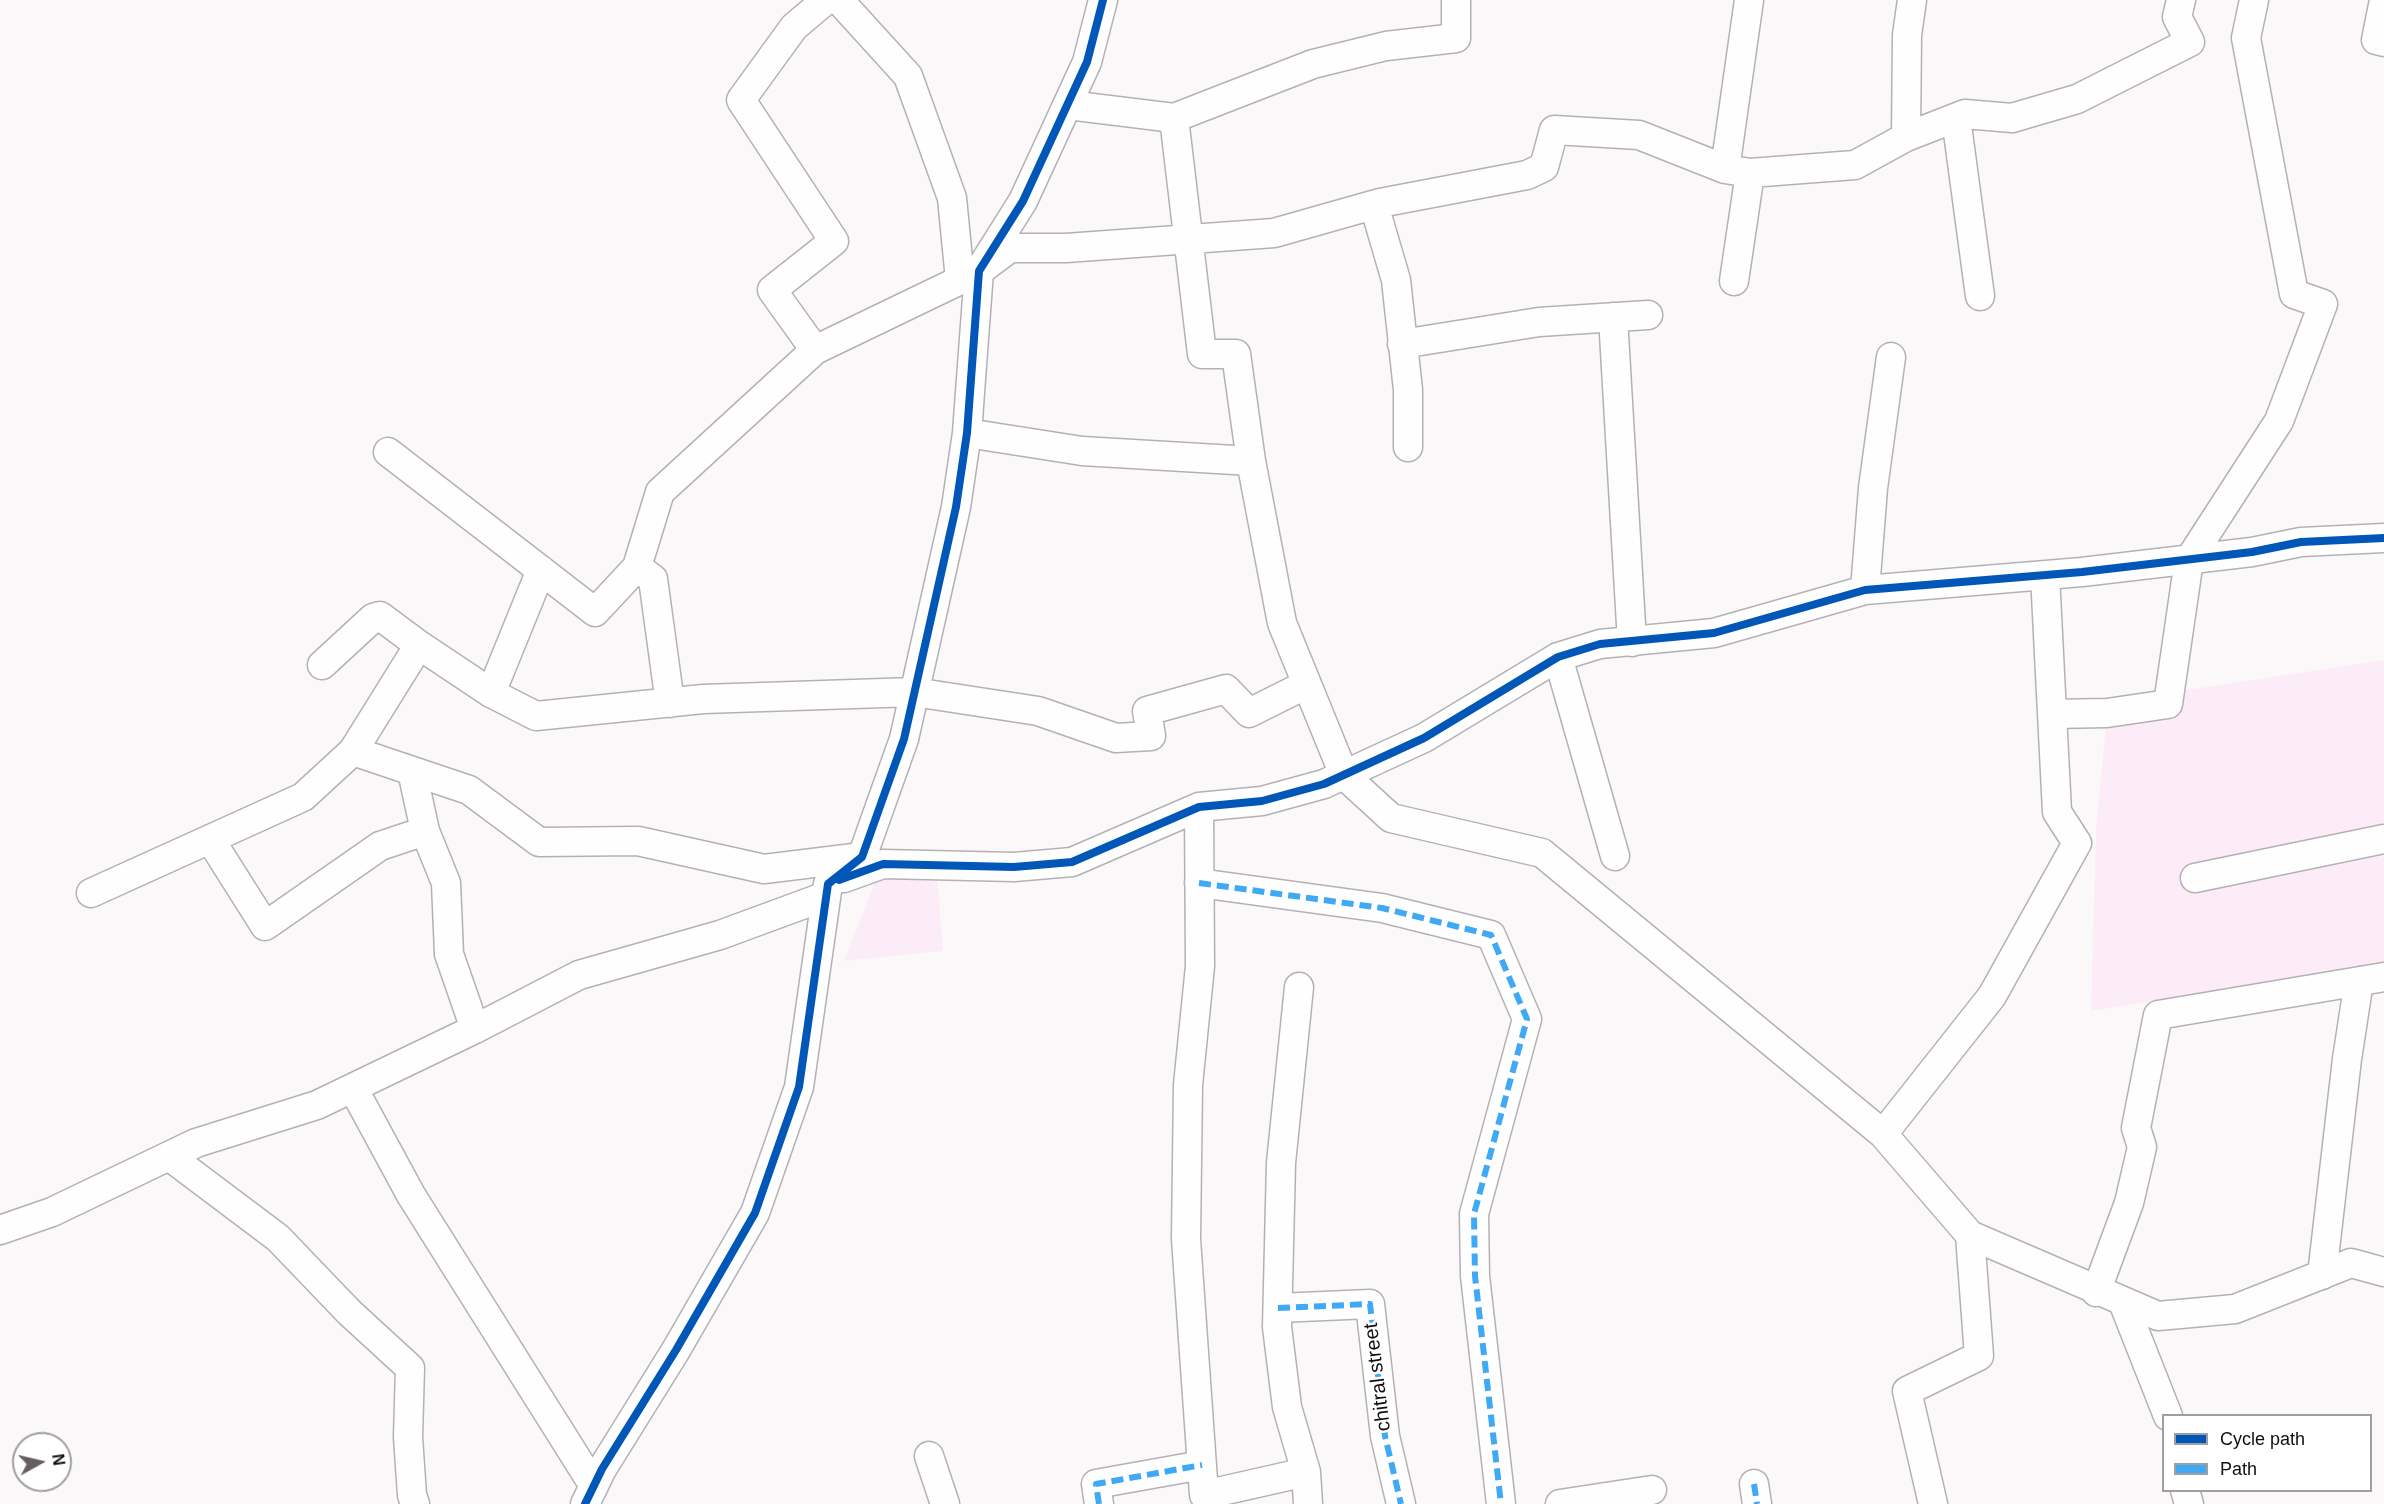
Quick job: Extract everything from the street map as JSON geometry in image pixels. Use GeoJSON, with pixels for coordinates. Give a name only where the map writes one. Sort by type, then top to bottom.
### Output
{"type":"FeatureCollection","features":[{"type":"Feature","properties":{"kind":"street"},"geometry":{"type":"LineString","coordinates":[[815,350],[772,290],[834,241],[741,100],[794,27],[826,0]]}},
{"type":"Feature","properties":{"kind":"street"},"geometry":{"type":"LineString","coordinates":[[353,1088],[411,1195],[590,1495],[755,1213],[799,1087],[827,890],[861,857],[904,739],[956,507],[967,433],[969,275],[952,198],[908,76],[839,0]]}},
{"type":"Feature","properties":{"kind":"street"},"geometry":{"type":"LineString","coordinates":[[969,275],[1023,201],[1087,62],[1103,0]]}},
{"type":"Feature","properties":{"kind":"street"},"geometry":{"type":"LineString","coordinates":[[1068,105],[1174,118],[1312,64],[1386,46],[1456,38],[1456,0]]}},
{"type":"Feature","properties":{"kind":"street"},"geometry":{"type":"LineString","coordinates":[[1734,281],[1738,171],[1749,0]]}},
{"type":"Feature","properties":{"kind":"street"},"geometry":{"type":"LineString","coordinates":[[1906,137],[1907,35],[1912,0]]}},
{"type":"Feature","properties":{"kind":"street"},"geometry":{"type":"LineString","coordinates":[[388,452],[596,612],[637,567],[660,492],[815,350],[969,275],[1010,248],[1066,248],[1274,233],[1374,205],[1527,175],[1544,167],[1554,130],[1640,135],[1738,171],[1855,165],[1906,137],[1965,114],[2012,118],[2077,99],[2190,42],[2176,16],[2181,0]]}},
{"type":"Feature","properties":{"kind":"street"},"geometry":{"type":"LineString","coordinates":[[2052,714],[2107,713],[2168,705],[2189,560],[2279,421],[2323,304],[2294,294],[2246,38],[2254,0]]}},
{"type":"Feature","properties":{"kind":"street"},"geometry":{"type":"LineString","coordinates":[[2384,0],[2376,40],[2384,42]]}},
{"type":"Feature","properties":{"kind":"street"},"geometry":{"type":"LineString","coordinates":[[1174,118],[1186,240],[1202,354],[1236,354],[1251,461],[1282,623],[1344,775],[1391,818],[1542,853],[1883,1134],[1970,1236],[2096,1292],[2158,1316],[2235,1309],[2351,1263],[2384,1272]]}},
{"type":"Feature","properties":{"kind":"street"},"geometry":{"type":"LineString","coordinates":[[1956,118],[1980,296]]}},
{"type":"Feature","properties":{"kind":"street"},"geometry":{"type":"LineString","coordinates":[[1374,205],[1396,280],[1408,390],[1408,447]]}},
{"type":"Feature","properties":{"kind":"street"},"geometry":{"type":"LineString","coordinates":[[1402,344],[1539,322],[1648,315]]}},
{"type":"Feature","properties":{"kind":"street"},"geometry":{"type":"LineString","coordinates":[[1613,317],[1632,642]]}},
{"type":"Feature","properties":{"kind":"street"},"geometry":{"type":"LineString","coordinates":[[1865,590],[1873,488],[1891,357]]}},
{"type":"Feature","properties":{"kind":"street"},"geometry":{"type":"LineString","coordinates":[[967,433],[1082,451],[1251,461]]}},
{"type":"Feature","properties":{"kind":"street"},"geometry":{"type":"LineString","coordinates":[[0,1230],[52,1212],[196,1143],[317,1105],[475,1029],[579,975],[720,935],[883,864],[1014,867],[1072,862],[1199,807],[1262,801],[1324,784],[1424,738],[1558,657],[1600,644],[1714,633],[1865,590],[2189,560],[2252,552],[2301,542],[2380,535]]}},
{"type":"Feature","properties":{"kind":"street"},"geometry":{"type":"LineString","coordinates":[[637,567],[653,579],[670,703]]}},
{"type":"Feature","properties":{"kind":"street"},"geometry":{"type":"LineString","coordinates":[[491,693],[541,570]]}},
{"type":"Feature","properties":{"kind":"street"},"geometry":{"type":"LineString","coordinates":[[1883,1134],[1992,996],[2077,843],[2056,812],[2045,575]]}},
{"type":"Feature","properties":{"kind":"street"},"geometry":{"type":"LineString","coordinates":[[322,665],[373,618],[380,616],[491,693],[536,716],[703,699],[915,692],[1038,711],[1116,738],[1151,736],[1147,711],[1226,689],[1249,713],[1307,684]]}},
{"type":"Feature","properties":{"kind":"street"},"geometry":{"type":"LineString","coordinates":[[92,893],[303,797],[353,750],[419,645]]}},
{"type":"Feature","properties":{"kind":"street"},"geometry":{"type":"LineString","coordinates":[[1558,657],[1615,856]]}},
{"type":"Feature","properties":{"kind":"street"},"geometry":{"type":"LineString","coordinates":[[353,750],[469,790],[539,842],[638,841],[764,869],[861,857]]}},
{"type":"Feature","properties":{"kind":"street"},"geometry":{"type":"LineString","coordinates":[[412,771],[425,831],[446,883],[449,954],[475,1029]]}},
{"type":"Feature","properties":{"kind":"street"},"geometry":{"type":"LineString","coordinates":[[1199,807],[1200,966],[1188,1085],[1186,1239],[1204,1495],[1306,1472]]}},
{"type":"Feature","properties":{"kind":"street"},"geometry":{"type":"LineString","coordinates":[[210,839],[265,926],[380,846],[425,831]]}},
{"type":"Feature","properties":{"kind":"street"},"geometry":{"type":"LineString","coordinates":[[2195,878],[2384,839]]}},
{"type":"Feature","properties":{"kind":"street"},"geometry":{"type":"LineString","coordinates":[[1199,883],[1382,908],[1491,935],[1527,1019],[1474,1214],[1475,1276],[1501,1504]]}},
{"type":"Feature","properties":{"kind":"street"},"geometry":{"type":"LineString","coordinates":[[2096,1292],[2129,1203],[2142,1147],[2136,1128],[2158,1015],[2372,979],[2347,1059],[2322,1275]]}},
{"type":"Feature","properties":{"kind":"street"},"geometry":{"type":"LineString","coordinates":[[1299,987],[1281,1163],[1277,1327],[1287,1407],[1306,1472],[1308,1504]]}},
{"type":"Feature","properties":{"kind":"street"},"geometry":{"type":"LineString","coordinates":[[169,1156],[278,1238],[349,1312],[410,1368],[408,1437],[412,1495],[416,1504]]}},
{"type":"Feature","properties":{"kind":"street"},"geometry":{"type":"LineString","coordinates":[[1933,1504],[1907,1391],[1979,1356],[1970,1236]]}},
{"type":"Feature","properties":{"kind":"street"},"geometry":{"type":"LineString","coordinates":[[2123,1302],[2167,1414]]}},
{"type":"Feature","properties":{"kind":"street","name":"chitral street"},"geometry":{"type":"LineString","coordinates":[[1278,1308],[1370,1304],[1385,1436],[1401,1504]]}},
{"type":"Feature","properties":{"kind":"street"},"geometry":{"type":"LineString","coordinates":[[929,1456],[945,1504]]}},
{"type":"Feature","properties":{"kind":"street"},"geometry":{"type":"LineString","coordinates":[[1099,1504],[1096,1484],[1202,1465]]}},
{"type":"Feature","properties":{"kind":"street"},"geometry":{"type":"LineString","coordinates":[[1560,1504],[1652,1490]]}},
{"type":"Feature","properties":{"kind":"shaded area"},"geometry":{"type":"Polygon","coordinates":[[[2384,660],[2384,964],[2091,1011],[2096,831],[2108,702],[2384,660]]]}},
{"type":"Feature","properties":{"kind":"shaded area"},"geometry":{"type":"Polygon","coordinates":[[[884,860],[936,861],[943,951],[844,961],[884,860]]]}},
{"type":"Feature","properties":{"kind":"marked path"},"geometry":{"type":"LineString","coordinates":[[1199,883],[1382,908],[1491,935],[1527,1019],[1474,1214],[1475,1276],[1501,1504]]}},
{"type":"Feature","properties":{"kind":"marked path"},"geometry":{"type":"LineString","coordinates":[[1278,1308],[1370,1304],[1385,1436],[1401,1504]]}},
{"type":"Feature","properties":{"kind":"marked path"},"geometry":{"type":"LineString","coordinates":[[1099,1504],[1096,1484],[1202,1465]]}},
{"type":"Feature","properties":{"kind":"marked path"},"geometry":{"type":"LineString","coordinates":[[1754,1484],[1757,1504]]}},
{"type":"Feature","properties":{"kind":"cycle path"},"geometry":{"type":"LineString","coordinates":[[585,1504],[602,1469],[676,1350],[755,1213],[799,1087],[828,884],[862,857],[904,739],[956,507],[967,433],[979,271],[1023,201],[1087,62],[1103,0]]}},
{"type":"Feature","properties":{"kind":"cycle path"},"geometry":{"type":"LineString","coordinates":[[839,880],[883,864],[1014,867],[1072,862],[1199,807],[1262,801],[1324,784],[1424,738],[1558,657],[1600,644],[1714,633],[1865,590],[2082,572],[2252,552],[2301,542],[2384,538]]}}]}
